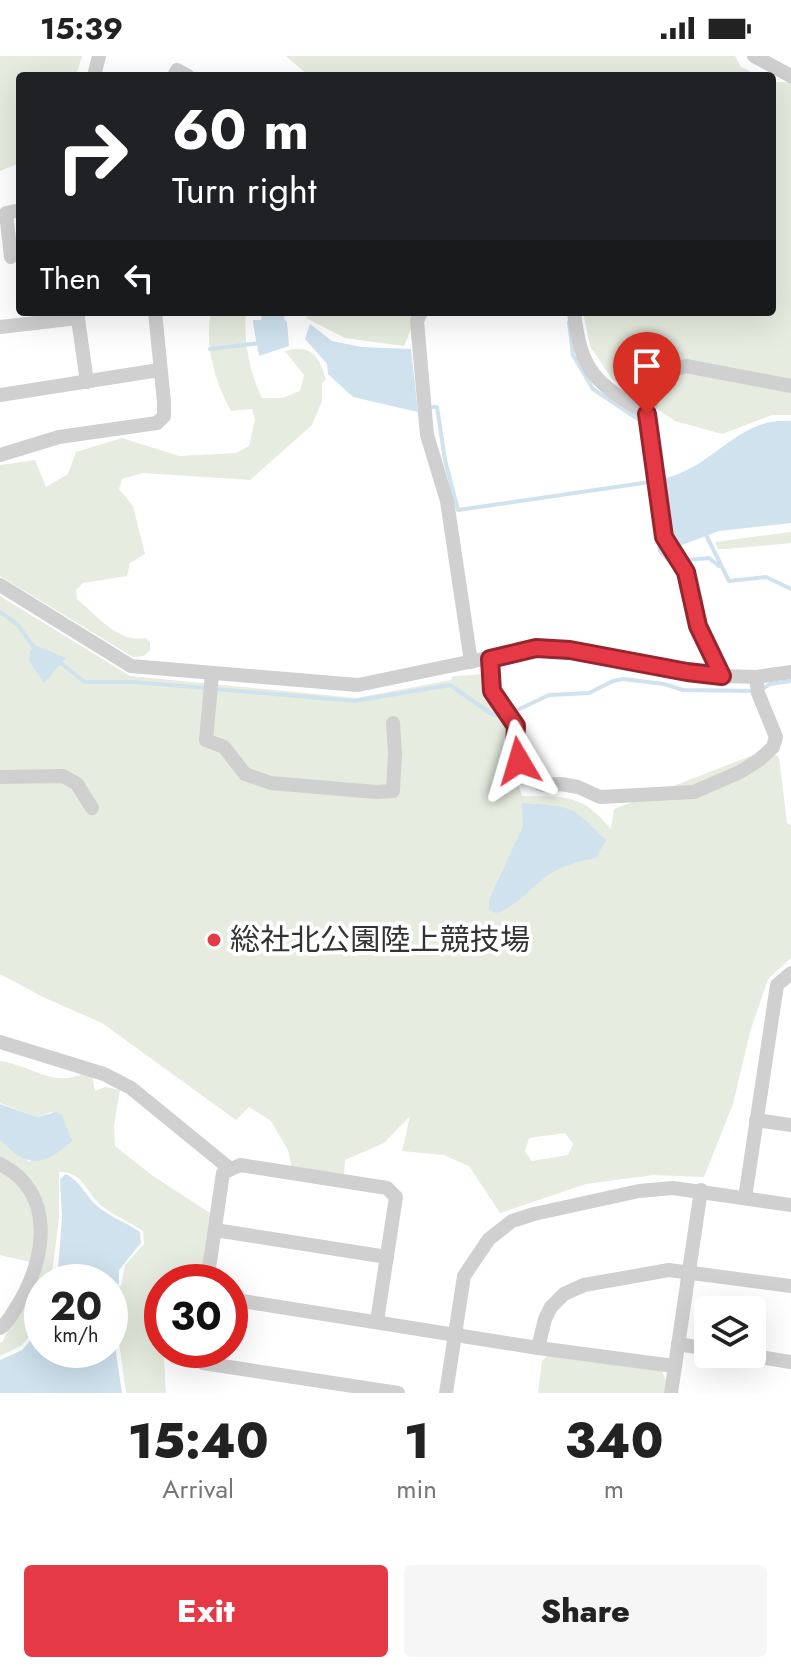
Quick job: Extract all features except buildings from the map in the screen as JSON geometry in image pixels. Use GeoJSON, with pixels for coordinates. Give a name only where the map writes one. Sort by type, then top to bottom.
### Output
{"type":"FeatureCollection","features":[{"type":"Feature","properties":{"kind":"street"},"geometry":{"type":"LineString","coordinates":[[754,56],[791,76]]}},
{"type":"Feature","properties":{"kind":"street"},"geometry":{"type":"LineString","coordinates":[[10,257],[6,213],[16,211]]}},
{"type":"Feature","properties":{"kind":"street"},"geometry":{"type":"LineString","coordinates":[[0,327],[72,316]]}},
{"type":"Feature","properties":{"kind":"street"},"geometry":{"type":"LineString","coordinates":[[78,316],[87,382]]}},
{"type":"Feature","properties":{"kind":"street"},"geometry":{"type":"LineString","coordinates":[[0,455],[59,437],[157,423],[164,416],[155,316]]}},
{"type":"Feature","properties":{"kind":"street"},"geometry":{"type":"LineString","coordinates":[[419,316],[417,321],[427,435],[447,501],[471,662]]}},
{"type":"Feature","properties":{"kind":"street"},"geometry":{"type":"LineString","coordinates":[[574,316],[578,344],[590,368],[606,387],[647,414]]}},
{"type":"Feature","properties":{"kind":"street"},"geometry":{"type":"LineString","coordinates":[[722,676],[698,626],[686,572],[664,537],[647,414],[660,379],[686,366],[791,386]]}},
{"type":"Feature","properties":{"kind":"street"},"geometry":{"type":"LineString","coordinates":[[0,395],[159,370]]}},
{"type":"Feature","properties":{"kind":"street"},"geometry":{"type":"LineString","coordinates":[[0,585],[131,666],[212,684],[358,685],[536,648],[570,650],[722,676],[757,686],[791,672]]}},
{"type":"Feature","properties":{"kind":"street"},"geometry":{"type":"LineString","coordinates":[[490,659],[492,691],[516,726],[515,746],[519,761],[533,780],[543,785],[578,787],[600,797],[694,792],[759,760],[773,747],[776,737],[757,686]]}},
{"type":"Feature","properties":{"kind":"street"},"geometry":{"type":"LineString","coordinates":[[212,684],[206,740],[224,747],[245,774],[271,783],[393,791],[393,723]]}},
{"type":"Feature","properties":{"kind":"street"},"geometry":{"type":"LineString","coordinates":[[0,777],[63,776],[77,784],[92,808]]}},
{"type":"Feature","properties":{"kind":"street"},"geometry":{"type":"LineString","coordinates":[[745,1198],[777,985],[791,973]]}},
{"type":"Feature","properties":{"kind":"street"},"geometry":{"type":"LineString","coordinates":[[0,1042],[104,1074],[131,1088],[229,1168]]}},
{"type":"Feature","properties":{"kind":"street"},"geometry":{"type":"LineString","coordinates":[[756,1120],[791,1125]]}},
{"type":"Feature","properties":{"kind":"street"},"geometry":{"type":"LineString","coordinates":[[0,1164],[20,1178],[29,1190],[40,1215],[41,1242],[32,1281],[7,1323],[0,1328]]}},
{"type":"Feature","properties":{"kind":"street"},"geometry":{"type":"LineString","coordinates":[[210,1264],[223,1173],[229,1168],[240,1165],[387,1188],[396,1197],[377,1321]]}},
{"type":"Feature","properties":{"kind":"street"},"geometry":{"type":"LineString","coordinates":[[446,1393],[464,1276],[489,1239],[512,1221],[639,1191],[673,1188],[791,1205]]}},
{"type":"Feature","properties":{"kind":"street"},"geometry":{"type":"LineString","coordinates":[[671,1393],[701,1190]]}},
{"type":"Feature","properties":{"kind":"street"},"geometry":{"type":"LineString","coordinates":[[215,1230],[387,1257]]}},
{"type":"Feature","properties":{"kind":"street"},"geometry":{"type":"LineString","coordinates":[[538,1348],[551,1307],[564,1294],[584,1285],[669,1270],[791,1286]]}},
{"type":"Feature","properties":{"kind":"street"},"geometry":{"type":"LineString","coordinates":[[248,1302],[538,1348],[674,1366]]}},
{"type":"Feature","properties":{"kind":"street"},"geometry":{"type":"LineString","coordinates":[[678,1344],[694,1347]]}},
{"type":"Feature","properties":{"kind":"street"},"geometry":{"type":"LineString","coordinates":[[766,1358],[791,1362]]}},
{"type":"Feature","properties":{"kind":"street"},"geometry":{"type":"LineString","coordinates":[[236,1368],[398,1393]]}},
{"type":"Feature","properties":{"kind":"shaded area"},"geometry":{"type":"Polygon","coordinates":[[[0,56],[82,56],[77,72],[16,72],[16,165],[0,171],[0,56]]]}},
{"type":"Feature","properties":{"kind":"shaded area"},"geometry":{"type":"Polygon","coordinates":[[[286,56],[735,56],[741,67],[752,72],[304,72],[286,56]]]}},
{"type":"Feature","properties":{"kind":"shaded area"},"geometry":{"type":"Polygon","coordinates":[[[776,82],[791,82],[791,415],[772,415],[722,434],[675,421],[612,379],[590,346],[584,316],[776,316],[776,82]]]}},
{"type":"Feature","properties":{"kind":"shaded area"},"geometry":{"type":"Polygon","coordinates":[[[210,316],[246,316],[248,356],[262,398],[282,398],[300,391],[304,375],[285,351],[301,349],[313,354],[326,380],[322,383],[322,401],[312,425],[250,480],[143,473],[122,479],[119,489],[133,506],[145,554],[130,563],[127,576],[83,583],[76,590],[77,599],[108,627],[126,637],[146,638],[150,642],[150,650],[144,656],[133,657],[0,576],[0,465],[35,460],[46,487],[68,474],[76,452],[122,438],[179,456],[236,453],[249,446],[255,420],[252,409],[231,411],[212,363],[210,316]]]}},
{"type":"Feature","properties":{"kind":"shaded area"},"geometry":{"type":"Polygon","coordinates":[[[416,316],[404,346],[345,338],[306,318],[416,316]]]}},
{"type":"Feature","properties":{"kind":"shaded area"},"geometry":{"type":"Polygon","coordinates":[[[791,532],[791,543],[718,549],[715,542],[791,532]]]}},
{"type":"Feature","properties":{"kind":"shaded area"},"geometry":{"type":"Polygon","coordinates":[[[0,596],[130,676],[357,698],[451,680],[453,676],[487,674],[511,730],[514,770],[522,796],[572,799],[591,809],[611,829],[614,809],[756,754],[769,752],[779,757],[787,823],[791,825],[791,958],[768,979],[750,1032],[733,1104],[704,1177],[653,1175],[586,1184],[500,1213],[469,1166],[443,1155],[402,1151],[410,1116],[384,1143],[345,1160],[344,1174],[292,1168],[288,1150],[271,1121],[249,1107],[236,1120],[102,1023],[0,974],[0,596]],[[565,1133],[529,1138],[525,1152],[532,1161],[568,1155],[573,1144],[565,1133]]]}},
{"type":"Feature","properties":{"kind":"shaded area"},"geometry":{"type":"Polygon","coordinates":[[[0,1061],[52,1077],[73,1077],[83,1073],[92,1076],[95,1091],[105,1087],[120,1090],[114,1125],[115,1146],[153,1176],[210,1213],[203,1264],[144,1264],[144,1368],[165,1368],[166,1393],[126,1393],[123,1368],[128,1368],[126,1264],[144,1244],[143,1231],[103,1207],[74,1175],[59,1172],[59,1218],[53,1264],[39,1264],[0,1255],[0,1140],[30,1162],[52,1112],[37,1117],[0,1103],[0,1061]]]}},
{"type":"Feature","properties":{"kind":"shaded area"},"geometry":{"type":"Polygon","coordinates":[[[24,1304],[24,1342],[0,1356],[0,1343],[24,1304]]]}},
{"type":"Feature","properties":{"kind":"shaded area"},"geometry":{"type":"Polygon","coordinates":[[[548,1355],[662,1371],[666,1381],[664,1393],[538,1393],[542,1361],[548,1355]]]}},
{"type":"Feature","properties":{"kind":"water"},"geometry":{"type":"Polygon","coordinates":[[[262,316],[284,316],[289,346],[259,356],[253,320],[261,320],[262,316]]]}},
{"type":"Feature","properties":{"kind":"water"},"geometry":{"type":"Polygon","coordinates":[[[310,324],[332,341],[361,347],[411,349],[418,412],[353,397],[328,374],[327,364],[305,339],[310,324]]]}},
{"type":"Feature","properties":{"kind":"water"},"geometry":{"type":"Polygon","coordinates":[[[791,421],[791,523],[719,531],[674,548],[661,479],[696,465],[755,427],[791,421]]]}},
{"type":"Feature","properties":{"kind":"water"},"geometry":{"type":"Polygon","coordinates":[[[37,646],[66,658],[44,683],[29,661],[30,651],[37,646]]]}},
{"type":"Feature","properties":{"kind":"water"},"geometry":{"type":"Polygon","coordinates":[[[522,803],[570,810],[606,840],[596,858],[555,871],[515,903],[496,913],[489,910],[489,900],[523,826],[522,803]]]}},
{"type":"Feature","properties":{"kind":"water"},"geometry":{"type":"Polygon","coordinates":[[[0,1104],[37,1117],[57,1112],[62,1115],[72,1141],[44,1159],[27,1160],[19,1156],[0,1140],[0,1104]]]}},
{"type":"Feature","properties":{"kind":"water"},"geometry":{"type":"Polygon","coordinates":[[[66,1174],[97,1206],[140,1232],[141,1243],[124,1264],[58,1264],[62,1218],[60,1179],[66,1174]]]}},
{"type":"Feature","properties":{"kind":"water"},"geometry":{"type":"Polygon","coordinates":[[[24,1348],[24,1368],[118,1368],[122,1393],[0,1393],[0,1360],[24,1348]]]}},
{"type":"Feature","properties":{"kind":"waterway"},"geometry":{"type":"LineString","coordinates":[[569,322],[573,355],[593,389],[641,421]]}},
{"type":"Feature","properties":{"kind":"waterway"},"geometry":{"type":"LineString","coordinates":[[210,349],[260,343]]}},
{"type":"Feature","properties":{"kind":"waterway"},"geometry":{"type":"LineString","coordinates":[[428,407],[437,407],[445,460],[458,510],[650,482]]}},
{"type":"Feature","properties":{"kind":"waterway"},"geometry":{"type":"LineString","coordinates":[[705,533],[729,581],[766,577],[791,589]]}},
{"type":"Feature","properties":{"kind":"waterway"},"geometry":{"type":"LineString","coordinates":[[658,537],[660,551],[668,560]]}},
{"type":"Feature","properties":{"kind":"waterway"},"geometry":{"type":"LineString","coordinates":[[688,560],[709,558],[719,566]]}},
{"type":"Feature","properties":{"kind":"waterway"},"geometry":{"type":"LineString","coordinates":[[0,612],[17,624],[36,650]]}},
{"type":"Feature","properties":{"kind":"waterway"},"geometry":{"type":"LineString","coordinates":[[58,661],[85,682],[206,688]]}},
{"type":"Feature","properties":{"kind":"waterway"},"geometry":{"type":"LineString","coordinates":[[511,713],[549,695],[589,693],[623,679],[664,684],[683,690],[754,691]]}},
{"type":"Feature","properties":{"kind":"waterway"},"geometry":{"type":"LineString","coordinates":[[762,689],[770,684],[791,681]]}},
{"type":"Feature","properties":{"kind":"waterway"},"geometry":{"type":"LineString","coordinates":[[215,689],[354,701],[450,685],[492,714],[503,716]]}},
{"type":"Feature","properties":{"kind":"place","name":"総社北公園陸上競技場"},"geometry":{"type":"Point","coordinates":[214,940]}},
{"type":"Feature","properties":{"kind":"route"},"geometry":{"type":"LineString","coordinates":[[519,761],[515,746],[516,726],[492,691],[490,659],[536,648],[570,650],[722,676],[698,626],[686,572],[664,537],[647,414]]}}]}
